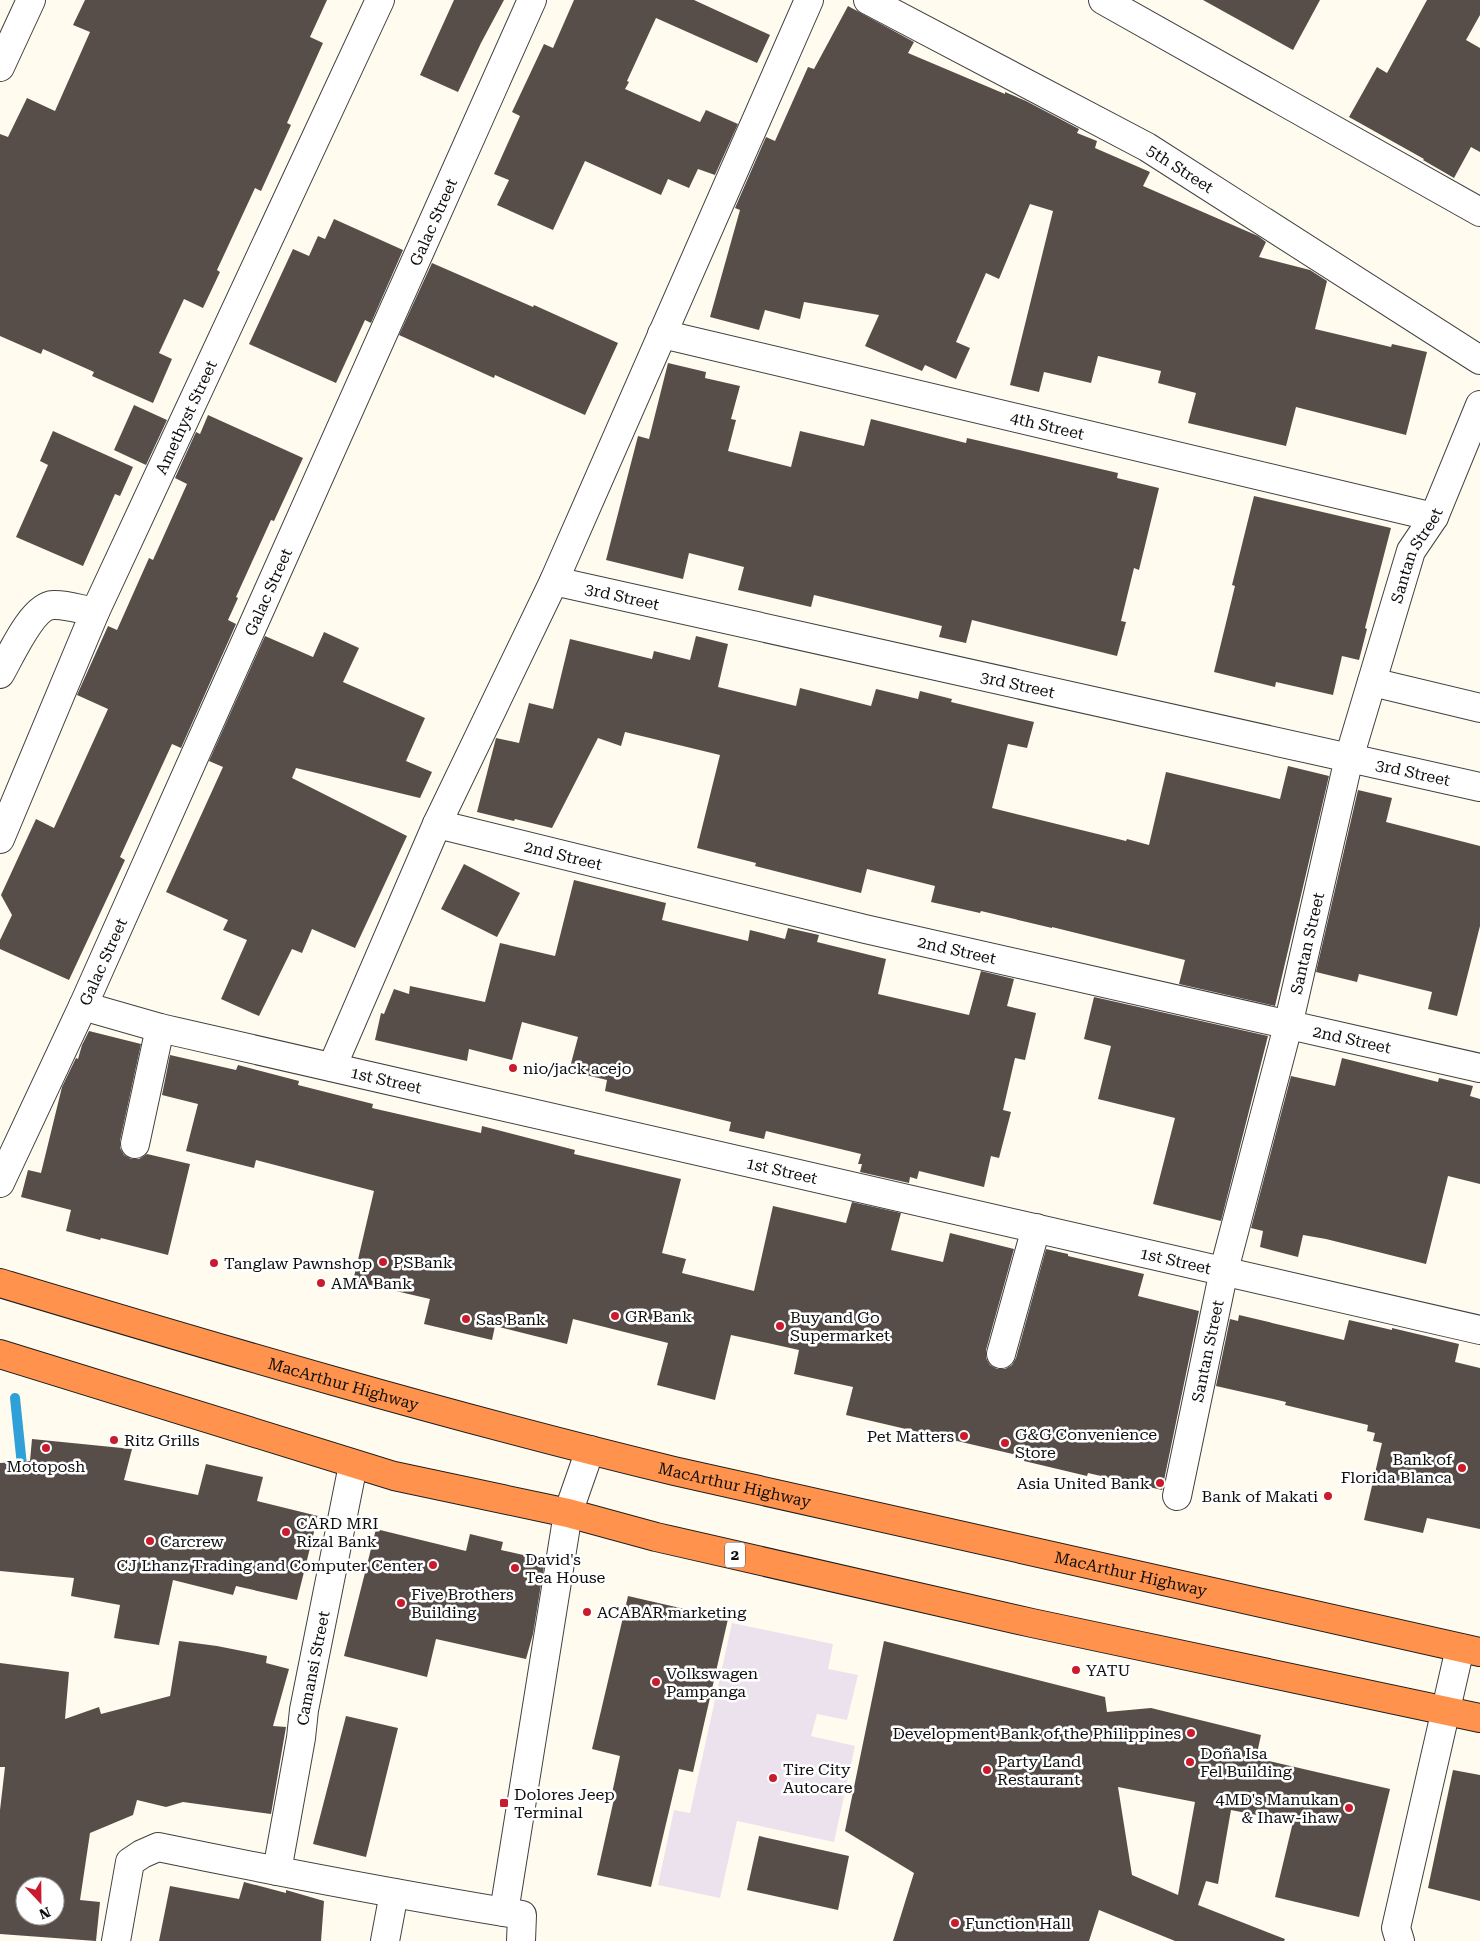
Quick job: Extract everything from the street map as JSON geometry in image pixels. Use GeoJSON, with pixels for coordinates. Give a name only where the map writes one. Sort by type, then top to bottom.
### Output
{"type":"FeatureCollection","features":[{"type":"Feature","properties":{"kind":"highway","name":"MacArthur Highway"},"geometry":{"type":"LineString","coordinates":[[0,1284],[356,1388],[674,1471],[1470,1650]]}},
{"type":"Feature","properties":{"kind":"highway","name":"2"},"geometry":{"type":"LineString","coordinates":[[0,1354],[353,1465],[394,1476],[568,1513],[656,1537],[1022,1621],[1480,1718]]}},
{"type":"Feature","properties":{"kind":"street"},"geometry":{"type":"LineString","coordinates":[[0,67],[30,0]]}},
{"type":"Feature","properties":{"kind":"street","name":"Amethyst Street"},"geometry":{"type":"LineString","coordinates":[[0,838],[95,612],[380,0]]}},
{"type":"Feature","properties":{"kind":"street","name":"Galac Street"},"geometry":{"type":"LineString","coordinates":[[0,1183],[83,1006],[532,0]]}},
{"type":"Feature","properties":{"kind":"street"},"geometry":{"type":"LineString","coordinates":[[332,1067],[437,824],[554,581],[809,0]]}},
{"type":"Feature","properties":{"kind":"street","name":"5th Street"},"geometry":{"type":"LineString","coordinates":[[868,0],[1146,147],[1480,360]]}},
{"type":"Feature","properties":{"kind":"street"},"geometry":{"type":"LineString","coordinates":[[1103,0],[1480,212]]}},
{"type":"Feature","properties":{"kind":"street","name":"4th Street"},"geometry":{"type":"LineString","coordinates":[[662,334],[1434,516]]}},
{"type":"Feature","properties":{"kind":"street","name":"Santan Street"},"geometry":{"type":"LineString","coordinates":[[1177,1496],[1224,1270],[1288,1026],[1349,758],[1411,551],[1434,516],[1480,405]]}},
{"type":"Feature","properties":{"kind":"street","name":"3rd Street"},"geometry":{"type":"LineString","coordinates":[[554,581],[1480,787]]}},
{"type":"Feature","properties":{"kind":"street"},"geometry":{"type":"LineString","coordinates":[[0,674],[31,620],[39,611],[51,605],[95,612]]}},
{"type":"Feature","properties":{"kind":"street"},"geometry":{"type":"LineString","coordinates":[[1372,682],[1480,708]]}},
{"type":"Feature","properties":{"kind":"street","name":"2nd Street"},"geometry":{"type":"LineString","coordinates":[[437,824],[865,929],[1480,1068]]}},
{"type":"Feature","properties":{"kind":"street","name":"1st Street"},"geometry":{"type":"LineString","coordinates":[[83,1006],[160,1028],[1480,1330]]}},
{"type":"Feature","properties":{"kind":"street"},"geometry":{"type":"LineString","coordinates":[[135,1144],[160,1028]]}},
{"type":"Feature","properties":{"kind":"street"},"geometry":{"type":"LineString","coordinates":[[1001,1354],[1036,1228]]}},
{"type":"Feature","properties":{"kind":"street"},"geometry":{"type":"LineString","coordinates":[[504,1912],[568,1513],[590,1450]]}},
{"type":"Feature","properties":{"kind":"street","name":"Camansi Street"},"geometry":{"type":"LineString","coordinates":[[278,1871],[301,1738],[304,1710],[353,1465]]}},
{"type":"Feature","properties":{"kind":"street"},"geometry":{"type":"LineString","coordinates":[[1400,1941],[1396,1928],[1445,1710],[1470,1650]]}},
{"type":"Feature","properties":{"kind":"street"},"geometry":{"type":"LineString","coordinates":[[116,1941],[130,1862],[158,1847],[394,1893],[522,1915],[521,1941]]}},
{"type":"Feature","properties":{"kind":"street"},"geometry":{"type":"LineString","coordinates":[[385,1941],[394,1893]]}},
{"type":"Feature","properties":{"kind":"shaded area","name":"Tire City Autocare"},"geometry":{"type":"Polygon","coordinates":[[[732,1623],[833,1644],[828,1669],[858,1675],[847,1720],[817,1714],[811,1736],[855,1746],[834,1842],[737,1821],[720,1898],[658,1885],[674,1810],[690,1813],[732,1623]]]}},
{"type":"Feature","properties":{"kind":"building"},"geometry":{"type":"Polygon","coordinates":[[[85,0],[327,0],[310,37],[323,43],[287,123],[291,125],[261,191],[255,188],[217,270],[220,272],[203,308],[184,299],[159,353],[172,359],[153,403],[92,376],[94,372],[43,349],[41,354],[0,336],[0,134],[8,137],[27,98],[55,111],[90,32],[73,25],[85,0]]]}},
{"type":"Feature","properties":{"kind":"building"},"geometry":{"type":"Polygon","coordinates":[[[454,0],[504,0],[458,92],[420,75],[454,0]]]}},
{"type":"Feature","properties":{"kind":"building"},"geometry":{"type":"Polygon","coordinates":[[[574,0],[694,0],[770,35],[757,63],[656,18],[625,89],[700,122],[706,110],[738,124],[715,175],[698,169],[689,188],[668,179],[661,195],[585,161],[553,230],[497,205],[509,180],[494,174],[520,116],[512,112],[544,44],[553,48],[574,0]]]}},
{"type":"Feature","properties":{"kind":"building"},"geometry":{"type":"Polygon","coordinates":[[[1203,0],[1320,0],[1293,50],[1203,0]]]}},
{"type":"Feature","properties":{"kind":"building"},"geometry":{"type":"Polygon","coordinates":[[[1427,0],[1480,0],[1480,15],[1466,40],[1480,48],[1480,152],[1471,147],[1454,178],[1349,117],[1377,67],[1387,73],[1427,0]]]}},
{"type":"Feature","properties":{"kind":"building"},"geometry":{"type":"Polygon","coordinates":[[[848,6],[914,42],[908,53],[1026,101],[1079,129],[1077,133],[1097,141],[1095,148],[1150,172],[1143,186],[1258,236],[1266,242],[1259,257],[1310,270],[1327,281],[1315,329],[1391,347],[1392,344],[1427,352],[1406,435],[1296,407],[1286,446],[1188,423],[1196,393],[1158,383],[1161,371],[1098,356],[1091,383],[1044,372],[1039,392],[1010,385],[1053,211],[1030,204],[999,279],[986,273],[956,342],[970,348],[956,379],[925,365],[922,371],[865,346],[879,315],[804,302],[800,319],[765,310],[759,330],[710,317],[740,210],[735,208],[766,137],[775,141],[808,67],[814,69],[848,6]]]}},
{"type":"Feature","properties":{"kind":"building"},"geometry":{"type":"Polygon","coordinates":[[[334,219],[403,250],[371,323],[365,320],[336,383],[249,344],[293,249],[309,256],[318,236],[325,239],[334,219]]]}},
{"type":"Feature","properties":{"kind":"building"},"geometry":{"type":"Polygon","coordinates":[[[432,263],[533,307],[534,305],[618,343],[585,415],[495,375],[494,378],[399,335],[432,263]]]}},
{"type":"Feature","properties":{"kind":"building"},"geometry":{"type":"Polygon","coordinates":[[[668,363],[706,372],[705,378],[740,386],[731,419],[736,420],[728,451],[791,467],[800,431],[864,446],[871,419],[966,443],[967,438],[1118,473],[1117,478],[1159,488],[1139,570],[1134,568],[1121,621],[1126,622],[1117,656],[972,620],[966,643],[939,637],[942,626],[814,595],[811,607],[738,590],[744,567],[689,553],[683,579],[606,560],[638,436],[649,439],[668,363]]]}},
{"type":"Feature","properties":{"kind":"building"},"geometry":{"type":"Polygon","coordinates":[[[134,405],[167,420],[146,465],[114,450],[134,405]]]}},
{"type":"Feature","properties":{"kind":"building"},"geometry":{"type":"Polygon","coordinates":[[[208,415],[303,458],[274,521],[271,520],[236,597],[238,598],[228,620],[236,624],[181,748],[172,744],[120,857],[125,860],[69,980],[0,949],[0,940],[12,915],[1,895],[36,819],[54,828],[108,709],[77,695],[108,626],[117,630],[149,558],[153,560],[187,484],[175,478],[196,432],[200,434],[208,415]]]}},
{"type":"Feature","properties":{"kind":"building"},"geometry":{"type":"Polygon","coordinates":[[[53,431],[133,467],[120,496],[115,494],[83,566],[16,537],[48,465],[40,461],[53,431]]]}},
{"type":"Feature","properties":{"kind":"building"},"geometry":{"type":"Polygon","coordinates":[[[1254,496],[1391,528],[1365,628],[1367,629],[1359,660],[1342,656],[1333,695],[1276,682],[1275,687],[1214,672],[1235,586],[1232,585],[1254,496]]]}},
{"type":"Feature","properties":{"kind":"building"},"geometry":{"type":"Polygon","coordinates":[[[324,632],[359,648],[343,682],[425,718],[406,761],[432,772],[420,798],[296,768],[292,778],[407,836],[355,948],[312,929],[302,953],[292,949],[259,1016],[221,999],[247,940],[223,930],[228,920],[166,892],[223,767],[209,761],[265,636],[313,657],[324,632]]]}},
{"type":"Feature","properties":{"kind":"building"},"geometry":{"type":"Polygon","coordinates":[[[696,636],[728,644],[718,687],[796,706],[800,688],[871,706],[876,689],[918,699],[920,691],[952,699],[951,702],[1034,722],[1027,748],[1008,744],[992,808],[1126,841],[1127,839],[1149,845],[1166,772],[1280,799],[1288,766],[1329,776],[1275,1006],[1179,984],[1185,960],[1052,927],[931,902],[935,886],[867,869],[861,893],[755,866],[756,863],[697,848],[720,755],[625,732],[621,746],[598,738],[552,828],[477,812],[496,738],[519,743],[529,703],[553,709],[570,639],[652,659],[654,651],[690,660],[696,636]]]}},
{"type":"Feature","properties":{"kind":"building"},"geometry":{"type":"Polygon","coordinates":[[[1358,790],[1392,798],[1386,822],[1480,846],[1480,926],[1457,1016],[1428,1009],[1432,992],[1359,974],[1357,982],[1316,972],[1358,790]]]}},
{"type":"Feature","properties":{"kind":"building"},"geometry":{"type":"Polygon","coordinates":[[[464,864],[520,893],[497,937],[441,909],[464,864]]]}},
{"type":"Feature","properties":{"kind":"building"},"geometry":{"type":"Polygon","coordinates":[[[574,880],[666,903],[662,920],[748,941],[750,930],[785,939],[788,928],[819,935],[817,942],[886,959],[878,994],[969,1015],[981,971],[1014,979],[1007,1006],[1036,1013],[1025,1060],[1015,1058],[1003,1110],[1011,1112],[999,1158],[991,1156],[984,1187],[919,1171],[917,1179],[910,1177],[909,1183],[860,1172],[862,1164],[858,1164],[861,1154],[766,1131],[764,1139],[729,1131],[731,1122],[605,1091],[607,1080],[569,1071],[578,1037],[522,1022],[512,1060],[469,1049],[467,1061],[375,1040],[381,1013],[384,1014],[394,989],[409,994],[410,986],[485,1002],[500,943],[555,956],[574,880]]]}},
{"type":"Feature","properties":{"kind":"building"},"geometry":{"type":"Polygon","coordinates":[[[1094,997],[1268,1036],[1221,1221],[1153,1204],[1175,1118],[1098,1099],[1111,1046],[1084,1039],[1094,997]]]}},
{"type":"Feature","properties":{"kind":"building"},"geometry":{"type":"Polygon","coordinates":[[[89,1031],[141,1044],[120,1141],[120,1148],[124,1155],[131,1159],[139,1159],[147,1154],[190,1164],[168,1255],[66,1231],[71,1210],[21,1197],[28,1170],[41,1173],[62,1087],[76,1058],[78,1059],[89,1031]]]}},
{"type":"Feature","properties":{"kind":"building"},"geometry":{"type":"Polygon","coordinates":[[[170,1055],[236,1070],[238,1065],[299,1081],[298,1085],[373,1104],[372,1108],[481,1133],[482,1126],[575,1150],[574,1154],[681,1179],[662,1253],[686,1259],[682,1273],[754,1291],[773,1206],[846,1223],[852,1202],[901,1213],[891,1250],[943,1262],[950,1233],[1014,1249],[986,1350],[986,1358],[990,1365],[997,1369],[1005,1369],[1012,1365],[1016,1358],[1046,1249],[1144,1274],[1138,1296],[1199,1311],[1162,1490],[1088,1473],[1087,1476],[1024,1461],[1025,1457],[846,1415],[853,1387],[794,1374],[799,1350],[731,1335],[715,1400],[657,1385],[668,1343],[573,1319],[567,1344],[495,1326],[492,1340],[424,1324],[430,1299],[353,1281],[374,1191],[256,1160],[254,1168],[186,1151],[198,1104],[162,1095],[170,1055]]]}},
{"type":"Feature","properties":{"kind":"building"},"geometry":{"type":"Polygon","coordinates":[[[1342,1058],[1438,1082],[1439,1078],[1473,1086],[1470,1096],[1480,1099],[1480,1184],[1448,1176],[1426,1264],[1303,1235],[1298,1257],[1260,1247],[1263,1231],[1251,1228],[1291,1076],[1335,1086],[1342,1058]]]}},
{"type":"Feature","properties":{"kind":"building"},"geometry":{"type":"Polygon","coordinates":[[[1239,1315],[1344,1340],[1349,1320],[1459,1344],[1455,1362],[1480,1368],[1480,1529],[1427,1518],[1423,1533],[1364,1520],[1382,1443],[1373,1441],[1375,1433],[1367,1431],[1368,1425],[1285,1405],[1286,1402],[1216,1386],[1230,1319],[1238,1321],[1239,1315]]]}},
{"type":"Feature","properties":{"kind":"building"},"geometry":{"type":"Polygon","coordinates":[[[32,1439],[132,1449],[124,1480],[198,1495],[206,1464],[263,1477],[257,1501],[318,1516],[297,1600],[236,1586],[233,1595],[173,1580],[159,1645],[114,1638],[120,1605],[71,1596],[74,1578],[0,1571],[0,1463],[30,1461],[32,1439]]]}},
{"type":"Feature","properties":{"kind":"building"},"geometry":{"type":"Polygon","coordinates":[[[376,1529],[466,1551],[470,1534],[503,1542],[501,1550],[545,1560],[533,1634],[526,1659],[436,1639],[427,1677],[344,1656],[376,1529]]]}},
{"type":"Feature","properties":{"kind":"building"},"geometry":{"type":"Polygon","coordinates":[[[628,1596],[728,1619],[693,1772],[679,1769],[651,1887],[597,1875],[614,1799],[611,1798],[620,1756],[592,1749],[628,1596]]]}},
{"type":"Feature","properties":{"kind":"building"},"geometry":{"type":"Polygon","coordinates":[[[179,1641],[267,1656],[266,1663],[289,1669],[273,1726],[286,1727],[271,1814],[183,1802],[166,1807],[137,1800],[133,1815],[90,1833],[80,1900],[100,1902],[96,1941],[0,1934],[0,1810],[5,1767],[0,1767],[0,1663],[69,1672],[65,1719],[99,1707],[101,1714],[170,1696],[179,1641]]]}},
{"type":"Feature","properties":{"kind":"building","name":"Party Land Restaurant"},"geometry":{"type":"Polygon","coordinates":[[[884,1641],[1105,1697],[1107,1712],[1151,1708],[1261,1735],[1256,1758],[1390,1789],[1359,1917],[1275,1897],[1293,1822],[1231,1810],[1218,1884],[1206,1881],[1198,1905],[1285,1939],[1284,1941],[1175,1941],[1099,1910],[1089,1941],[893,1941],[914,1873],[845,1831],[884,1641]],[[1118,1787],[1132,1875],[1178,1895],[1195,1802],[1118,1787]]]}},
{"type":"Feature","properties":{"kind":"building"},"geometry":{"type":"Polygon","coordinates":[[[346,1716],[398,1728],[366,1857],[313,1844],[346,1716]]]}},
{"type":"Feature","properties":{"kind":"building"},"geometry":{"type":"Polygon","coordinates":[[[1453,1770],[1480,1775],[1480,1901],[1428,1888],[1453,1770]]]}},
{"type":"Feature","properties":{"kind":"building"},"geometry":{"type":"Polygon","coordinates":[[[759,1836],[849,1856],[838,1910],[747,1890],[759,1836]]]}},
{"type":"Feature","properties":{"kind":"building"},"geometry":{"type":"Polygon","coordinates":[[[244,1882],[286,1893],[286,1890],[324,1901],[321,1941],[159,1941],[170,1886],[239,1899],[244,1882]]]}},
{"type":"Feature","properties":{"kind":"waterway"},"geometry":{"type":"LineString","coordinates":[[15,1398],[23,1475]]}},
{"type":"Feature","properties":{"kind":"place","name":"nio/jack acejo"},"geometry":{"type":"Point","coordinates":[513,1068]}},
{"type":"Feature","properties":{"kind":"place","name":"PSBank"},"geometry":{"type":"Point","coordinates":[383,1262]}},
{"type":"Feature","properties":{"kind":"place","name":"Tanglaw Pawnshop"},"geometry":{"type":"Point","coordinates":[214,1263]}},
{"type":"Feature","properties":{"kind":"place","name":"AMA Bank"},"geometry":{"type":"Point","coordinates":[321,1283]}},
{"type":"Feature","properties":{"kind":"place","name":"GR Bank"},"geometry":{"type":"Point","coordinates":[615,1316]}},
{"type":"Feature","properties":{"kind":"place","name":"Sas Bank"},"geometry":{"type":"Point","coordinates":[466,1319]}},
{"type":"Feature","properties":{"kind":"place","name":"Buy and Go Supermarket"},"geometry":{"type":"Point","coordinates":[780,1326]}},
{"type":"Feature","properties":{"kind":"place","name":"Pet Matters"},"geometry":{"type":"Point","coordinates":[964,1436]}},
{"type":"Feature","properties":{"kind":"place","name":"Ritz Grills"},"geometry":{"type":"Point","coordinates":[114,1440]}},
{"type":"Feature","properties":{"kind":"place","name":"G&G Convenience Store"},"geometry":{"type":"Point","coordinates":[1005,1443]}},
{"type":"Feature","properties":{"kind":"place","name":"Motoposh"},"geometry":{"type":"Point","coordinates":[46,1448]}},
{"type":"Feature","properties":{"kind":"place","name":"Bank of Florida Blanca"},"geometry":{"type":"Point","coordinates":[1462,1468]}},
{"type":"Feature","properties":{"kind":"place","name":"Asia United Bank"},"geometry":{"type":"Point","coordinates":[1160,1483]}},
{"type":"Feature","properties":{"kind":"place","name":"Bank of Makati"},"geometry":{"type":"Point","coordinates":[1328,1496]}},
{"type":"Feature","properties":{"kind":"place","name":"CARD MRI Rizal Bank"},"geometry":{"type":"Point","coordinates":[286,1532]}},
{"type":"Feature","properties":{"kind":"place","name":"Carcrew"},"geometry":{"type":"Point","coordinates":[150,1541]}},
{"type":"Feature","properties":{"kind":"place","name":"CJ Lhanz Trading and Computer Center"},"geometry":{"type":"Point","coordinates":[433,1565]}},
{"type":"Feature","properties":{"kind":"place","name":"David's Tea House"},"geometry":{"type":"Point","coordinates":[515,1568]}},
{"type":"Feature","properties":{"kind":"place","name":"Five Brothers Building"},"geometry":{"type":"Point","coordinates":[401,1603]}},
{"type":"Feature","properties":{"kind":"place","name":"ACABAR marketing"},"geometry":{"type":"Point","coordinates":[587,1612]}},
{"type":"Feature","properties":{"kind":"place","name":"YATU"},"geometry":{"type":"Point","coordinates":[1076,1670]}},
{"type":"Feature","properties":{"kind":"place","name":"Volkswagen Pampanga"},"geometry":{"type":"Point","coordinates":[656,1682]}},
{"type":"Feature","properties":{"kind":"place","name":"Development Bank of the Philippines"},"geometry":{"type":"Point","coordinates":[1191,1733]}},
{"type":"Feature","properties":{"kind":"place","name":"Doña Isa Fel Building"},"geometry":{"type":"Point","coordinates":[1190,1762]}},
{"type":"Feature","properties":{"kind":"place","name":"Party Land Restaurant"},"geometry":{"type":"Point","coordinates":[987,1770]}},
{"type":"Feature","properties":{"kind":"place","name":"Tire City Autocare"},"geometry":{"type":"Point","coordinates":[773,1778]}},
{"type":"Feature","properties":{"kind":"place","name":"Dolores Jeep Terminal"},"geometry":{"type":"Point","coordinates":[504,1803]}},
{"type":"Feature","properties":{"kind":"place","name":"4MD's Manukan & Ihaw-ihaw"},"geometry":{"type":"Point","coordinates":[1349,1808]}},
{"type":"Feature","properties":{"kind":"place","name":"Function Hall"},"geometry":{"type":"Point","coordinates":[955,1923]}}]}
